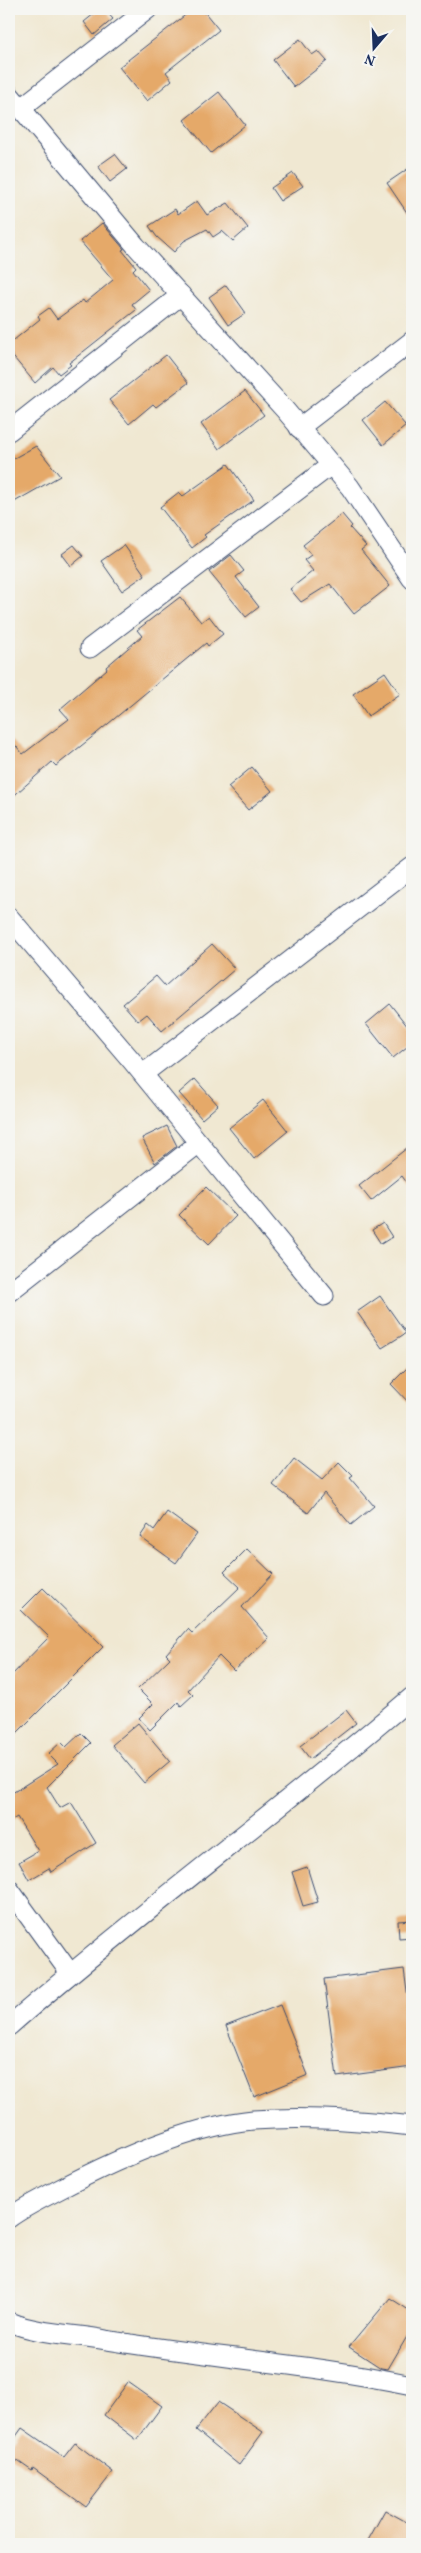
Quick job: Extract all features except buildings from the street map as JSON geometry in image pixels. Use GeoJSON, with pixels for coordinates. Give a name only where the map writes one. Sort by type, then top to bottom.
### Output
{"type":"FeatureCollection","features":[{"type":"Feature","properties":{"kind":"street"},"geometry":{"type":"LineString","coordinates":[[21,108],[148,9]]}},
{"type":"Feature","properties":{"kind":"street"},"geometry":{"type":"LineString","coordinates":[[9,94],[136,246],[350,487],[412,579]]}},
{"type":"Feature","properties":{"kind":"street"},"geometry":{"type":"LineString","coordinates":[[9,431],[181,295]]}},
{"type":"Feature","properties":{"kind":"street"},"geometry":{"type":"LineString","coordinates":[[299,428],[412,340]]}},
{"type":"Feature","properties":{"kind":"street"},"geometry":{"type":"LineString","coordinates":[[90,648],[331,465]]}},
{"type":"Feature","properties":{"kind":"street"},"geometry":{"type":"LineString","coordinates":[[143,1074],[412,867]]}},
{"type":"Feature","properties":{"kind":"street"},"geometry":{"type":"LineString","coordinates":[[9,917],[143,1074],[324,1296]]}},
{"type":"Feature","properties":{"kind":"street"},"geometry":{"type":"LineString","coordinates":[[9,1292],[199,1143]]}},
{"type":"Feature","properties":{"kind":"street"},"geometry":{"type":"LineString","coordinates":[[9,2026],[70,1972],[272,1814],[412,1697]]}},
{"type":"Feature","properties":{"kind":"street"},"geometry":{"type":"LineString","coordinates":[[9,1889],[70,1972]]}},
{"type":"Feature","properties":{"kind":"street"},"geometry":{"type":"LineString","coordinates":[[9,2218],[99,2169],[148,2148],[200,2132],[253,2120],[346,2122],[412,2126]]}},
{"type":"Feature","properties":{"kind":"street"},"geometry":{"type":"LineString","coordinates":[[9,2322],[41,2330],[154,2348],[288,2364],[412,2385]]}}]}
